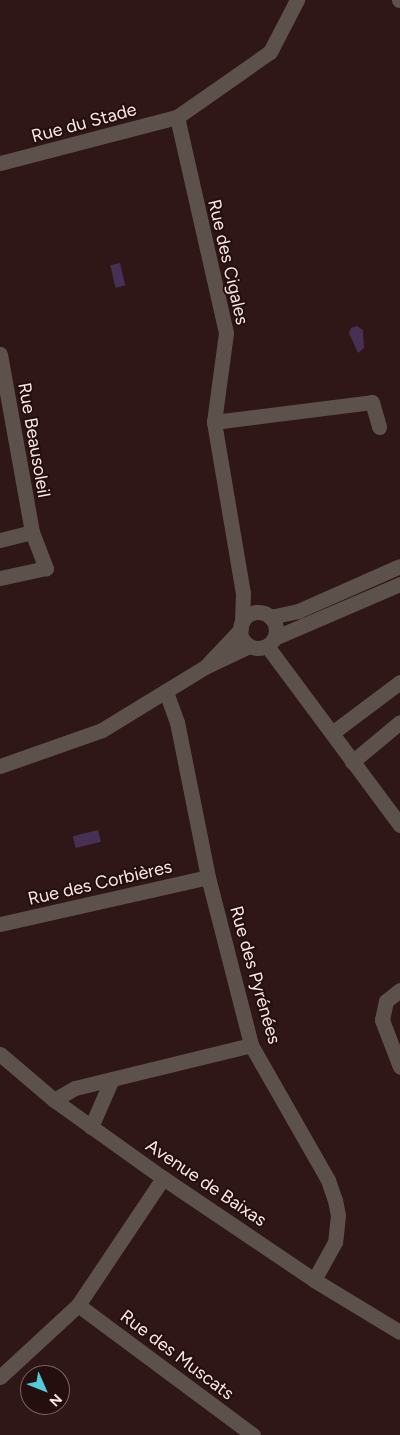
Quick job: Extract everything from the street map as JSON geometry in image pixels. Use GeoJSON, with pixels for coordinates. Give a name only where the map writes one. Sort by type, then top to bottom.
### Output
{"type":"FeatureCollection","features":[{"type":"Feature","properties":{"kind":"street"},"geometry":{"type":"LineString","coordinates":[[177,118],[270,52],[297,0]]}},
{"type":"Feature","properties":{"kind":"street","name":"Rue du Stade"},"geometry":{"type":"LineString","coordinates":[[0,163],[177,118]]}},
{"type":"Feature","properties":{"kind":"street","name":"Rue des Cigales"},"geometry":{"type":"LineString","coordinates":[[177,118],[226,333],[214,422],[243,593],[242,626]]}},
{"type":"Feature","properties":{"kind":"street","name":"Rue Beausoleil"},"geometry":{"type":"LineString","coordinates":[[0,354],[32,532],[46,568],[0,578]]}},
{"type":"Feature","properties":{"kind":"street"},"geometry":{"type":"LineString","coordinates":[[214,422],[372,402],[379,427]]}},
{"type":"Feature","properties":{"kind":"street"},"geometry":{"type":"LineString","coordinates":[[0,540],[32,532]]}},
{"type":"Feature","properties":{"kind":"street"},"geometry":{"type":"LineString","coordinates":[[205,667],[250,615],[298,611],[400,566]]}},
{"type":"Feature","properties":{"kind":"street"},"geometry":{"type":"LineString","coordinates":[[0,766],[102,730],[205,667],[249,646],[271,642],[400,584]]}},
{"type":"Feature","properties":{"kind":"street"},"geometry":{"type":"LineString","coordinates":[[243,593],[276,627],[271,642]]}},
{"type":"Feature","properties":{"kind":"street"},"geometry":{"type":"LineString","coordinates":[[242,626],[242,639],[249,646]]}},
{"type":"Feature","properties":{"kind":"street"},"geometry":{"type":"LineString","coordinates":[[271,642],[352,762],[400,825]]}},
{"type":"Feature","properties":{"kind":"street"},"geometry":{"type":"LineString","coordinates":[[332,733],[400,682]]}},
{"type":"Feature","properties":{"kind":"street","name":"Rue des Pyrénées"},"geometry":{"type":"LineString","coordinates":[[166,692],[177,722],[208,877],[251,1045],[328,1180],[335,1200],[338,1215],[335,1242],[314,1280]]}},
{"type":"Feature","properties":{"kind":"street"},"geometry":{"type":"LineString","coordinates":[[352,762],[400,722]]}},
{"type":"Feature","properties":{"kind":"street","name":"Rue des Corbières"},"geometry":{"type":"LineString","coordinates":[[0,924],[208,877]]}},
{"type":"Feature","properties":{"kind":"street"},"geometry":{"type":"LineString","coordinates":[[400,990],[386,1001],[382,1020],[400,1067]]}},
{"type":"Feature","properties":{"kind":"street"},"geometry":{"type":"LineString","coordinates":[[54,1100],[75,1088],[251,1045]]}},
{"type":"Feature","properties":{"kind":"street","name":"Avenue de Baixas"},"geometry":{"type":"LineString","coordinates":[[0,1054],[54,1100],[163,1178],[314,1280],[400,1332]]}},
{"type":"Feature","properties":{"kind":"street"},"geometry":{"type":"LineString","coordinates":[[92,1127],[112,1080]]}},
{"type":"Feature","properties":{"kind":"street"},"geometry":{"type":"LineString","coordinates":[[0,1377],[78,1305],[163,1178]]}},
{"type":"Feature","properties":{"kind":"street","name":"Rue des Muscats"},"geometry":{"type":"LineString","coordinates":[[78,1305],[253,1435]]}},
{"type":"Feature","properties":{"kind":"shaded area"},"geometry":{"type":"Polygon","coordinates":[[[120,263],[125,285],[115,288],[110,265],[120,263]]]}},
{"type":"Feature","properties":{"kind":"shaded area"},"geometry":{"type":"Polygon","coordinates":[[[357,326],[363,330],[364,348],[358,353],[349,333],[351,328],[357,326]]]}},
{"type":"Feature","properties":{"kind":"shaded area"},"geometry":{"type":"Polygon","coordinates":[[[98,830],[101,842],[76,848],[73,836],[98,830]]]}}]}
